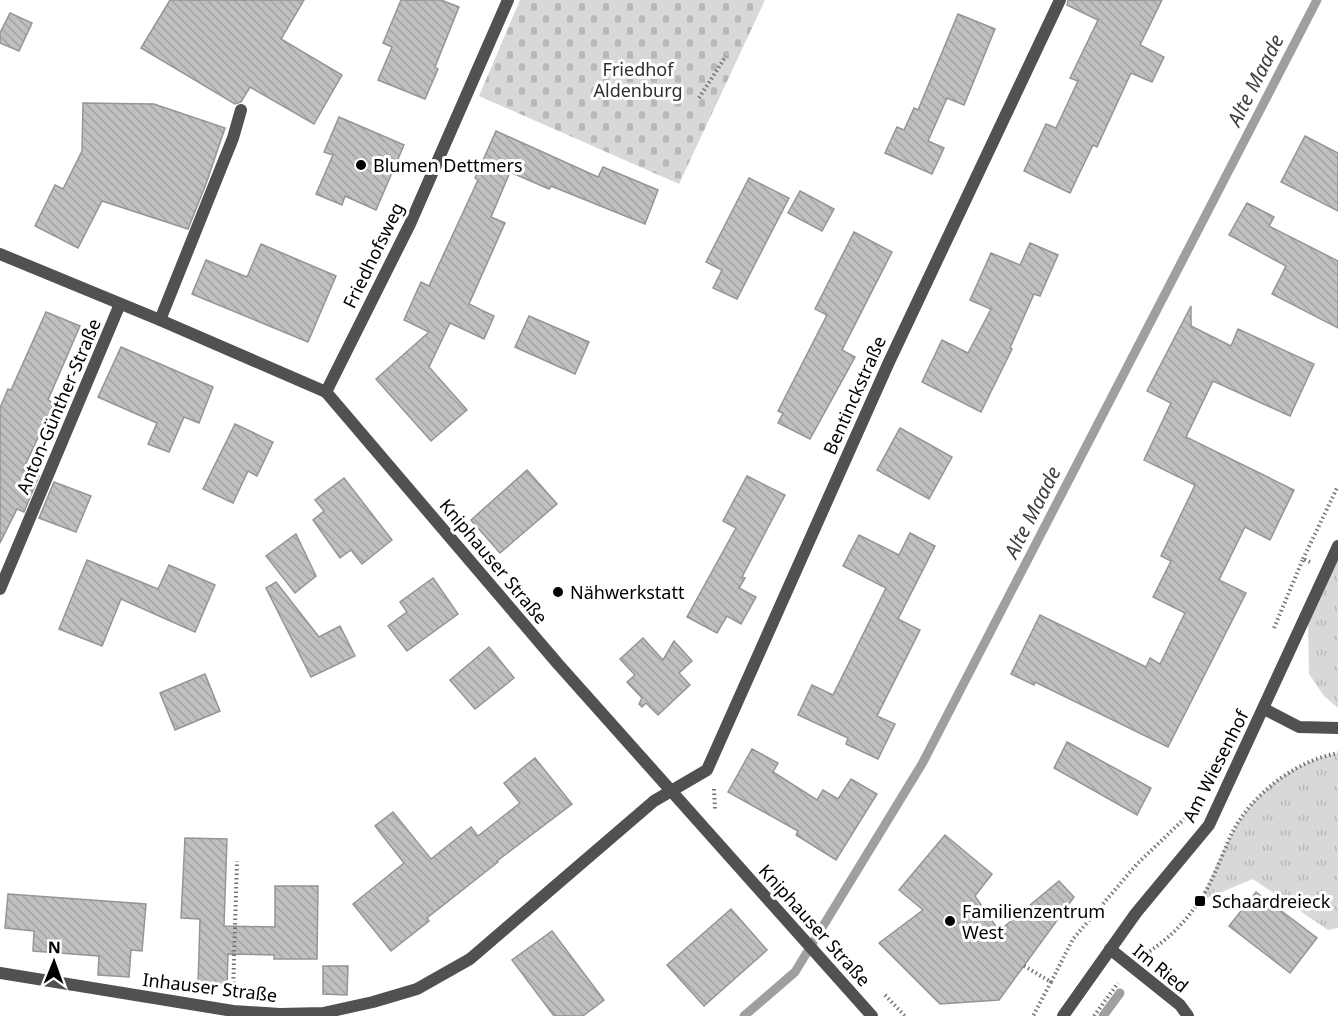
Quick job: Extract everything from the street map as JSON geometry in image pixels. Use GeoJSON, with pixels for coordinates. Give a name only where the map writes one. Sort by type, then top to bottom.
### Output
{"type":"FeatureCollection","features":[{"type":"Feature","properties":{"kind":"street","name":"Friedhofsweg"},"geometry":{"type":"LineString","coordinates":[[326,392],[410,224],[508,0]]}},
{"type":"Feature","properties":{"kind":"street","name":"Bentinckstraße"},"geometry":{"type":"LineString","coordinates":[[670,792],[707,770],[889,362],[1060,0]]}},
{"type":"Feature","properties":{"kind":"street"},"geometry":{"type":"LineString","coordinates":[[160,320],[233,138],[241,110]]}},
{"type":"Feature","properties":{"kind":"street","name":"Kniphauser Straße"},"geometry":{"type":"LineString","coordinates":[[0,254],[326,392],[670,792],[790,922],[830,971],[872,1016]]}},
{"type":"Feature","properties":{"kind":"street","name":"Anton-Günther-Straße"},"geometry":{"type":"LineString","coordinates":[[0,589],[120,304]]}},
{"type":"Feature","properties":{"kind":"street"},"geometry":{"type":"LineString","coordinates":[[1264,709],[1338,546]]}},
{"type":"Feature","properties":{"kind":"street","name":"Am Wiesenhof"},"geometry":{"type":"LineString","coordinates":[[1063,1016],[1136,913],[1209,825],[1264,709],[1299,727],[1338,728]]}},
{"type":"Feature","properties":{"kind":"street","name":"Inhauser Straße"},"geometry":{"type":"LineString","coordinates":[[0,973],[233,1011],[280,1014],[323,1013],[373,1002],[417,989],[470,959],[654,801],[670,792]]}},
{"type":"Feature","properties":{"kind":"street","name":"Im Ried"},"geometry":{"type":"LineString","coordinates":[[1110,949],[1180,1005],[1188,1016]]}},
{"type":"Feature","properties":{"kind":"path"},"geometry":{"type":"LineString","coordinates":[[699,98],[726,56]]}},
{"type":"Feature","properties":{"kind":"path"},"geometry":{"type":"LineString","coordinates":[[1274,630],[1303,559],[1338,486]]}},
{"type":"Feature","properties":{"kind":"path"},"geometry":{"type":"LineString","coordinates":[[1303,559],[1326,572]]}},
{"type":"Feature","properties":{"kind":"path"},"geometry":{"type":"LineString","coordinates":[[1094,1016],[1131,966],[1174,934],[1200,901],[1234,830],[1253,803],[1284,776],[1318,756],[1338,753]]}},
{"type":"Feature","properties":{"kind":"path"},"geometry":{"type":"LineString","coordinates":[[716,814],[714,791],[719,780]]}},
{"type":"Feature","properties":{"kind":"path"},"geometry":{"type":"LineString","coordinates":[[1033,1016],[1074,939],[1137,864],[1191,812]]}},
{"type":"Feature","properties":{"kind":"path"},"geometry":{"type":"LineString","coordinates":[[233,1011],[237,861]]}},
{"type":"Feature","properties":{"kind":"path"},"geometry":{"type":"LineString","coordinates":[[1024,966],[1051,982]]}},
{"type":"Feature","properties":{"kind":"path"},"geometry":{"type":"LineString","coordinates":[[882,993],[906,1016]]}},
{"type":"Feature","properties":{"kind":"green space","name":"Friedhof Aldenburg"},"geometry":{"type":"Polygon","coordinates":[[[520,0],[765,0],[679,184],[479,96],[520,0]]]}},
{"type":"Feature","properties":{"kind":"green space"},"geometry":{"type":"Polygon","coordinates":[[[1338,547],[1338,708],[1324,696],[1309,674],[1308,625],[1309,609],[1338,547]]]}},
{"type":"Feature","properties":{"kind":"green space"},"geometry":{"type":"Polygon","coordinates":[[[1338,753],[1338,928],[1328,930],[1253,879],[1200,901],[1229,839],[1253,803],[1278,780],[1292,771],[1322,757],[1338,753]]]}},
{"type":"Feature","properties":{"kind":"building"},"geometry":{"type":"Polygon","coordinates":[[[170,0],[304,0],[281,39],[342,75],[314,124],[250,87],[241,102],[235,104],[141,48],[170,0]]]}},
{"type":"Feature","properties":{"kind":"building"},"geometry":{"type":"Polygon","coordinates":[[[401,0],[441,0],[459,7],[425,99],[378,80],[392,47],[383,43],[401,0]]]}},
{"type":"Feature","properties":{"kind":"building"},"geometry":{"type":"Polygon","coordinates":[[[1068,0],[1162,0],[1140,45],[1164,57],[1152,82],[1131,73],[1097,147],[1093,145],[1070,193],[1024,171],[1046,124],[1056,128],[1078,81],[1070,78],[1098,20],[1067,5],[1068,0]]]}},
{"type":"Feature","properties":{"kind":"building"},"geometry":{"type":"Polygon","coordinates":[[[10,13],[32,23],[19,51],[0,43],[0,33],[10,13]]]}},
{"type":"Feature","properties":{"kind":"building"},"geometry":{"type":"Polygon","coordinates":[[[958,14],[995,29],[964,105],[947,98],[928,141],[944,148],[932,174],[885,153],[897,127],[904,130],[914,108],[918,110],[958,14]]]}},
{"type":"Feature","properties":{"kind":"building"},"geometry":{"type":"Polygon","coordinates":[[[83,103],[154,104],[225,128],[188,229],[102,201],[78,248],[35,226],[55,185],[63,189],[82,151],[83,103]]]}},
{"type":"Feature","properties":{"kind":"building"},"geometry":{"type":"Polygon","coordinates":[[[339,117],[404,145],[376,210],[345,196],[342,205],[316,194],[333,155],[324,152],[339,117]]]}},
{"type":"Feature","properties":{"kind":"building"},"geometry":{"type":"Polygon","coordinates":[[[496,131],[598,177],[603,167],[658,190],[645,224],[551,186],[549,189],[510,172],[491,217],[505,223],[469,304],[494,316],[484,339],[450,323],[429,367],[467,410],[431,441],[376,379],[429,332],[404,320],[421,282],[429,286],[478,180],[475,178],[496,131]]]}},
{"type":"Feature","properties":{"kind":"building"},"geometry":{"type":"Polygon","coordinates":[[[1305,136],[1338,153],[1338,211],[1281,182],[1305,136]]]}},
{"type":"Feature","properties":{"kind":"building"},"geometry":{"type":"Polygon","coordinates":[[[749,178],[789,198],[737,299],[713,288],[722,270],[706,262],[749,178]]]}},
{"type":"Feature","properties":{"kind":"building"},"geometry":{"type":"Polygon","coordinates":[[[800,191],[834,209],[822,231],[788,213],[800,191]]]}},
{"type":"Feature","properties":{"kind":"building"},"geometry":{"type":"Polygon","coordinates":[[[1247,203],[1274,217],[1269,226],[1338,261],[1338,328],[1272,294],[1286,266],[1229,235],[1247,203]]]}},
{"type":"Feature","properties":{"kind":"building"},"geometry":{"type":"Polygon","coordinates":[[[854,232],[892,252],[842,350],[855,357],[810,439],[778,423],[783,413],[778,411],[827,315],[815,309],[854,232]]]}},
{"type":"Feature","properties":{"kind":"building"},"geometry":{"type":"Polygon","coordinates":[[[1030,243],[1058,255],[1040,296],[1034,294],[1010,348],[1012,349],[981,412],[922,382],[942,340],[968,353],[991,309],[970,300],[991,253],[1020,265],[1030,243]]]}},
{"type":"Feature","properties":{"kind":"building"},"geometry":{"type":"Polygon","coordinates":[[[261,244],[336,276],[308,342],[192,294],[206,260],[247,277],[261,244]]]}},
{"type":"Feature","properties":{"kind":"building"},"geometry":{"type":"Polygon","coordinates":[[[1191,306],[1191,326],[1231,346],[1238,329],[1314,364],[1290,416],[1213,381],[1186,437],[1294,490],[1270,540],[1245,527],[1219,580],[1246,593],[1168,747],[1035,682],[1034,685],[1011,674],[1040,615],[1146,667],[1150,658],[1160,664],[1185,613],[1153,597],[1171,561],[1161,556],[1195,485],[1144,460],[1171,403],[1147,391],[1191,306]]]}},
{"type":"Feature","properties":{"kind":"building"},"geometry":{"type":"Polygon","coordinates":[[[46,312],[80,326],[48,400],[54,403],[23,470],[39,476],[24,512],[17,509],[0,543],[0,408],[8,389],[11,390],[46,312]]]}},
{"type":"Feature","properties":{"kind":"building"},"geometry":{"type":"Polygon","coordinates":[[[529,316],[589,342],[575,374],[515,347],[529,316]]]}},
{"type":"Feature","properties":{"kind":"building"},"geometry":{"type":"Polygon","coordinates":[[[121,347],[213,387],[199,423],[184,417],[169,452],[148,444],[157,423],[98,397],[121,347]]]}},
{"type":"Feature","properties":{"kind":"building"},"geometry":{"type":"Polygon","coordinates":[[[235,424],[273,442],[257,476],[248,471],[233,503],[203,489],[235,424]]]}},
{"type":"Feature","properties":{"kind":"building"},"geometry":{"type":"Polygon","coordinates":[[[900,428],[952,457],[929,499],[877,470],[900,428]]]}},
{"type":"Feature","properties":{"kind":"building"},"geometry":{"type":"Polygon","coordinates":[[[527,470],[557,504],[500,553],[471,520],[527,470]]]}},
{"type":"Feature","properties":{"kind":"building"},"geometry":{"type":"Polygon","coordinates":[[[747,476],[785,495],[742,577],[745,578],[739,588],[756,597],[741,624],[727,616],[717,633],[687,617],[736,528],[723,521],[747,476]]]}},
{"type":"Feature","properties":{"kind":"building"},"geometry":{"type":"Polygon","coordinates":[[[344,478],[392,540],[362,564],[351,550],[340,558],[313,520],[324,511],[315,500],[344,478]]]}},
{"type":"Feature","properties":{"kind":"building"},"geometry":{"type":"Polygon","coordinates":[[[54,482],[91,496],[76,532],[39,518],[54,482]]]}},
{"type":"Feature","properties":{"kind":"building"},"geometry":{"type":"Polygon","coordinates":[[[910,533],[935,546],[898,619],[920,630],[877,716],[895,724],[878,759],[846,744],[848,738],[798,715],[812,685],[833,695],[886,588],[843,566],[859,535],[899,555],[910,533]]]}},
{"type":"Feature","properties":{"kind":"building"},"geometry":{"type":"Polygon","coordinates":[[[296,534],[316,576],[295,593],[266,556],[296,534]]]}},
{"type":"Feature","properties":{"kind":"building"},"geometry":{"type":"Polygon","coordinates":[[[87,560],[158,589],[169,565],[215,585],[195,632],[121,599],[102,646],[59,629],[87,560]]]}},
{"type":"Feature","properties":{"kind":"building"},"geometry":{"type":"Polygon","coordinates":[[[433,578],[458,614],[407,651],[388,626],[407,612],[400,602],[433,578]]]}},
{"type":"Feature","properties":{"kind":"building"},"geometry":{"type":"Polygon","coordinates":[[[276,582],[319,637],[340,626],[355,656],[311,677],[266,588],[276,582]]]}},
{"type":"Feature","properties":{"kind":"building"},"geometry":{"type":"Polygon","coordinates":[[[643,638],[663,660],[674,641],[692,661],[679,673],[690,685],[658,715],[646,703],[642,707],[639,704],[642,698],[627,682],[635,675],[620,659],[643,638]]]}},
{"type":"Feature","properties":{"kind":"building"},"geometry":{"type":"Polygon","coordinates":[[[489,647],[514,678],[475,709],[450,680],[489,647]]]}},
{"type":"Feature","properties":{"kind":"building"},"geometry":{"type":"Polygon","coordinates":[[[205,674],[220,711],[175,730],[160,693],[205,674]]]}},
{"type":"Feature","properties":{"kind":"building"},"geometry":{"type":"Polygon","coordinates":[[[1067,742],[1151,788],[1137,815],[1054,768],[1067,742]]]}},
{"type":"Feature","properties":{"kind":"building"},"geometry":{"type":"Polygon","coordinates":[[[752,749],[778,763],[773,772],[817,800],[823,790],[838,799],[851,779],[877,794],[836,860],[796,835],[798,831],[728,792],[752,749]]]}},
{"type":"Feature","properties":{"kind":"building"},"geometry":{"type":"Polygon","coordinates":[[[535,758],[572,804],[497,861],[427,918],[429,921],[391,951],[353,904],[404,863],[375,826],[393,812],[431,859],[471,827],[478,836],[520,803],[504,783],[535,758]]]}},
{"type":"Feature","properties":{"kind":"building","name":"Familienzentrum West"},"geometry":{"type":"Polygon","coordinates":[[[945,835],[992,874],[975,896],[999,931],[1059,881],[1074,897],[999,1000],[940,1004],[879,943],[923,910],[899,890],[945,835]]]}},
{"type":"Feature","properties":{"kind":"building"},"geometry":{"type":"Polygon","coordinates":[[[185,838],[227,839],[224,926],[275,927],[275,886],[318,886],[317,959],[274,959],[274,955],[228,954],[227,985],[198,984],[200,919],[181,918],[185,838]]]}},
{"type":"Feature","properties":{"kind":"building"},"geometry":{"type":"Polygon","coordinates":[[[1256,892],[1317,938],[1290,973],[1229,926],[1256,892]]]}},
{"type":"Feature","properties":{"kind":"building"},"geometry":{"type":"Polygon","coordinates":[[[8,894],[146,904],[142,951],[131,950],[129,977],[98,975],[99,956],[33,951],[34,931],[5,928],[8,894]]]}},
{"type":"Feature","properties":{"kind":"building"},"geometry":{"type":"Polygon","coordinates":[[[731,909],[767,950],[704,1006],[667,965],[731,909]]]}},
{"type":"Feature","properties":{"kind":"building"},"geometry":{"type":"Polygon","coordinates":[[[552,931],[604,1000],[583,1016],[554,1016],[512,960],[552,931]]]}},
{"type":"Feature","properties":{"kind":"building"},"geometry":{"type":"Polygon","coordinates":[[[323,966],[348,966],[347,995],[323,994],[323,966]]]}},
{"type":"Feature","properties":{"kind":"waterway","name":"Alte Maade"},"geometry":{"type":"LineString","coordinates":[[744,1016],[795,972],[922,764],[1317,0]]}},
{"type":"Feature","properties":{"kind":"waterway"},"geometry":{"type":"LineString","coordinates":[[1103,1016],[1120,993]]}},
{"type":"Feature","properties":{"kind":"place","name":"Blumen Dettmers"},"geometry":{"type":"Point","coordinates":[361,165]}},
{"type":"Feature","properties":{"kind":"place","name":"Nähwerkstatt"},"geometry":{"type":"Point","coordinates":[558,592]}},
{"type":"Feature","properties":{"kind":"place","name":"Schaardreieck"},"geometry":{"type":"Point","coordinates":[1200,901]}},
{"type":"Feature","properties":{"kind":"place","name":"Familienzentrum West"},"geometry":{"type":"Point","coordinates":[950,921]}}]}
